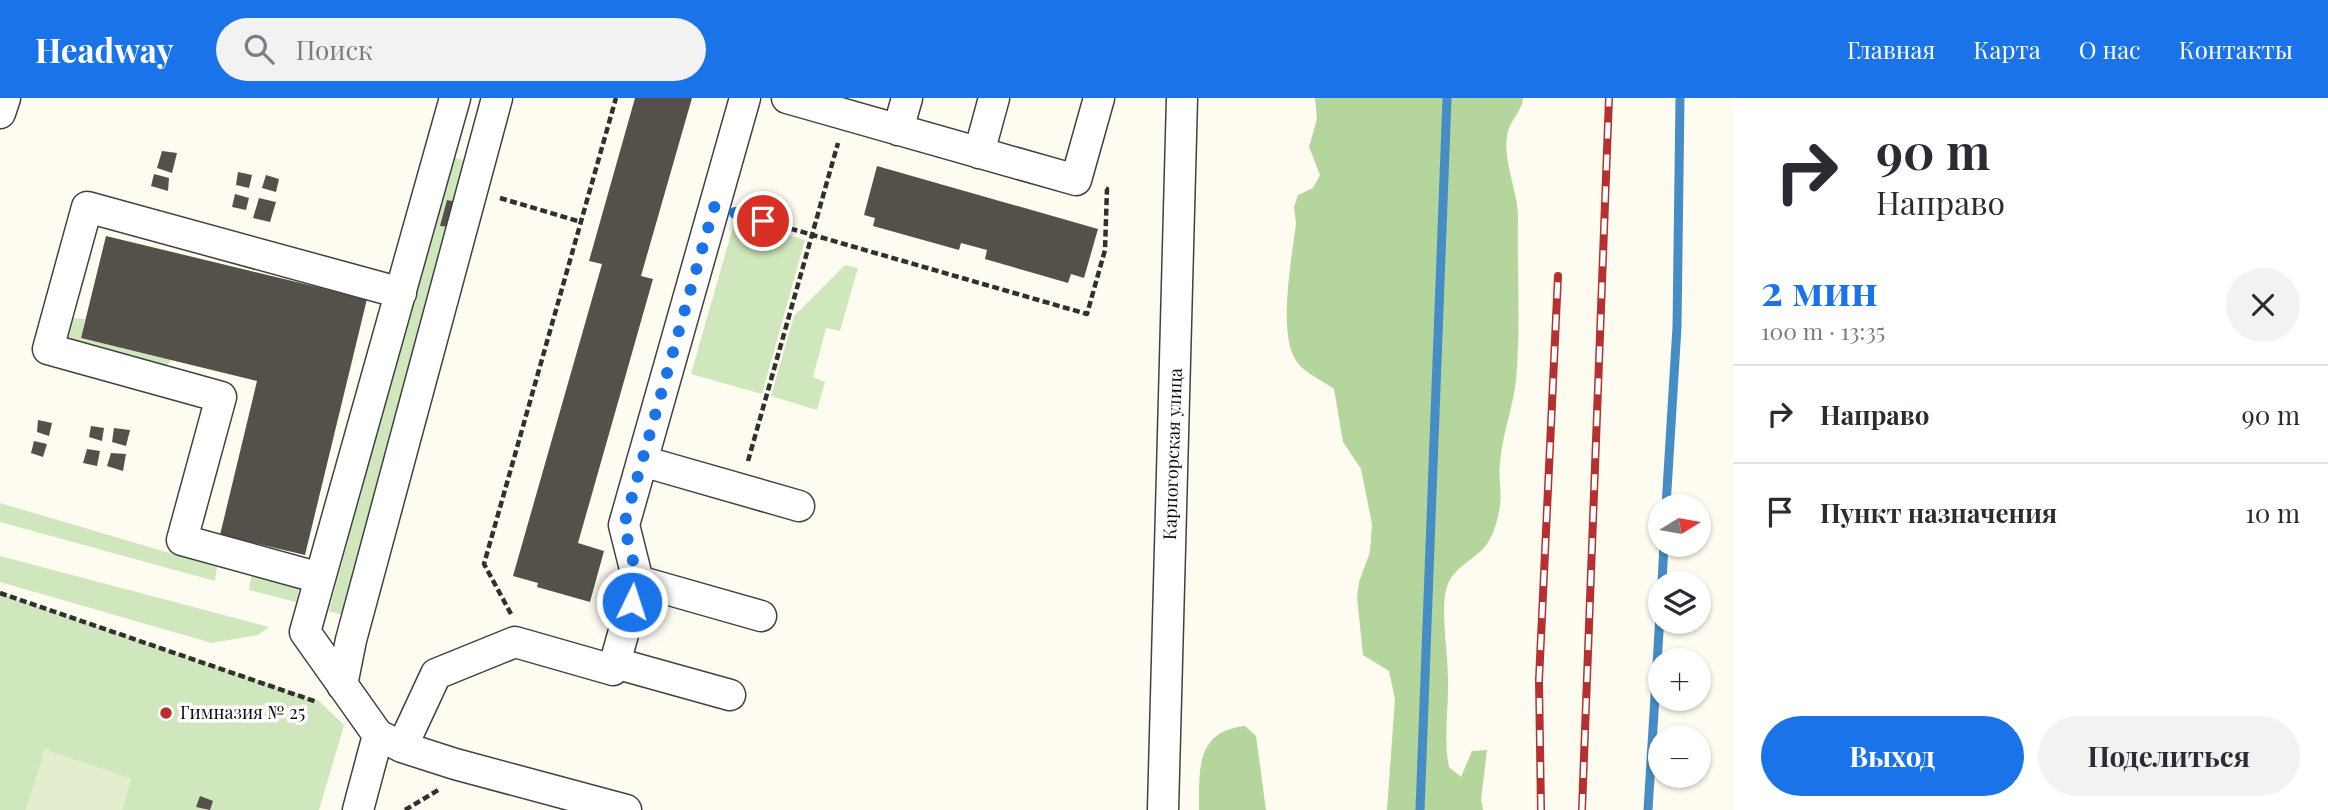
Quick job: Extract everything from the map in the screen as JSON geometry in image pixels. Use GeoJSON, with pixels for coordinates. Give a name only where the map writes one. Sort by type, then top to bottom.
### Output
{"type":"FeatureCollection","features":[{"type":"Feature","properties":{"kind":"lane"},"geometry":{"type":"LineString","coordinates":[[0,113],[5,98]]}},
{"type":"Feature","properties":{"kind":"lane"},"geometry":{"type":"LineString","coordinates":[[455,98],[305,632],[342,685],[382,734],[455,764],[626,810]]}},
{"type":"Feature","properties":{"kind":"lane"},"geometry":{"type":"LineString","coordinates":[[342,685],[351,640],[497,98]]}},
{"type":"Feature","properties":{"kind":"lane"},"geometry":{"type":"LineString","coordinates":[[358,810],[382,734],[436,674],[515,642],[613,670],[638,581],[624,525],[746,98]]}},
{"type":"Feature","properties":{"kind":"lane"},"geometry":{"type":"LineString","coordinates":[[787,98],[831,107],[898,130],[1076,180],[1099,98]]}},
{"type":"Feature","properties":{"kind":"lane"},"geometry":{"type":"LineString","coordinates":[[898,130],[907,98]]}},
{"type":"Feature","properties":{"kind":"lane"},"geometry":{"type":"LineString","coordinates":[[979,153],[995,98]]}},
{"type":"Feature","properties":{"kind":"lane","name":"Карпогорская улица"},"geometry":{"type":"LineString","coordinates":[[1163,810],[1182,98]]}},
{"type":"Feature","properties":{"kind":"lane"},"geometry":{"type":"LineString","coordinates":[[320,578],[182,540],[221,397],[48,349],[83,220],[87,207],[401,293]]}},
{"type":"Feature","properties":{"kind":"lane"},"geometry":{"type":"LineString","coordinates":[[642,461],[799,506]]}},
{"type":"Feature","properties":{"kind":"lane"},"geometry":{"type":"LineString","coordinates":[[638,581],[761,617]]}},
{"type":"Feature","properties":{"kind":"lane"},"geometry":{"type":"LineString","coordinates":[[615,663],[730,695]]}},
{"type":"Feature","properties":{"kind":"path"},"geometry":{"type":"LineString","coordinates":[[529,646],[484,564],[616,98]]}},
{"type":"Feature","properties":{"kind":"path"},"geometry":{"type":"LineString","coordinates":[[741,489],[813,235],[831,107]]}},
{"type":"Feature","properties":{"kind":"path"},"geometry":{"type":"LineString","coordinates":[[714,207],[1087,314],[1105,250],[1107,189],[1076,180]]}},
{"type":"Feature","properties":{"kind":"path"},"geometry":{"type":"LineString","coordinates":[[472,190],[581,222]]}},
{"type":"Feature","properties":{"kind":"path"},"geometry":{"type":"LineString","coordinates":[[0,593],[382,734]]}},
{"type":"Feature","properties":{"kind":"green space"},"geometry":{"type":"Polygon","coordinates":[[[1315,98],[1523,98],[1508,131],[1506,147],[1518,210],[1518,340],[1515,390],[1501,453],[1500,505],[1490,540],[1453,575],[1447,587],[1444,606],[1448,678],[1446,745],[1449,767],[1461,777],[1472,751],[1487,750],[1481,800],[1483,810],[1387,810],[1395,699],[1389,671],[1363,655],[1357,597],[1359,582],[1370,552],[1372,524],[1361,469],[1343,442],[1334,389],[1298,364],[1287,330],[1288,293],[1296,223],[1294,207],[1298,195],[1313,188],[1320,175],[1309,147],[1317,119],[1315,98]]]}},
{"type":"Feature","properties":{"kind":"green space"},"geometry":{"type":"Polygon","coordinates":[[[452,157],[471,162],[348,617],[329,611],[452,157]]]}},
{"type":"Feature","properties":{"kind":"green space"},"geometry":{"type":"Polygon","coordinates":[[[735,220],[805,240],[762,394],[691,374],[735,220]]]}},
{"type":"Feature","properties":{"kind":"green space"},"geometry":{"type":"Polygon","coordinates":[[[845,265],[858,268],[840,331],[826,328],[813,377],[825,382],[817,410],[771,396],[794,316],[845,265]]]}},
{"type":"Feature","properties":{"kind":"green space"},"geometry":{"type":"Polygon","coordinates":[[[61,317],[85,319],[81,338],[172,360],[157,376],[56,336],[61,317]]]}},
{"type":"Feature","properties":{"kind":"green space"},"geometry":{"type":"Polygon","coordinates":[[[0,503],[217,567],[215,581],[0,522],[0,503]]]}},
{"type":"Feature","properties":{"kind":"green space"},"geometry":{"type":"Polygon","coordinates":[[[0,556],[269,627],[258,635],[212,643],[0,582],[0,556]]]}},
{"type":"Feature","properties":{"kind":"green space"},"geometry":{"type":"Polygon","coordinates":[[[252,572],[292,582],[299,590],[296,602],[249,590],[252,572]]]}},
{"type":"Feature","properties":{"kind":"green space","name":"Гимназия № 25"},"geometry":{"type":"Polygon","coordinates":[[[0,593],[319,701],[344,725],[319,810],[122,810],[131,779],[45,750],[26,810],[0,810],[0,593]]]}},
{"type":"Feature","properties":{"kind":"green space"},"geometry":{"type":"Polygon","coordinates":[[[1245,726],[1256,736],[1266,810],[1199,810],[1199,780],[1204,754],[1209,744],[1217,735],[1229,729],[1245,726]]]}},
{"type":"Feature","properties":{"kind":"green space"},"geometry":{"type":"Polygon","coordinates":[[[45,749],[131,779],[122,810],[26,810],[45,749]]]}},
{"type":"Feature","properties":{"kind":"building"},"geometry":{"type":"Polygon","coordinates":[[[635,98],[692,98],[641,276],[653,279],[578,543],[604,551],[590,602],[537,587],[538,583],[513,576],[602,264],[589,261],[635,98]]]}},
{"type":"Feature","properties":{"kind":"building"},"geometry":{"type":"Polygon","coordinates":[[[162,151],[177,153],[172,173],[157,168],[162,151]]]}},
{"type":"Feature","properties":{"kind":"building"},"geometry":{"type":"Polygon","coordinates":[[[877,166],[1098,229],[1084,278],[1071,274],[1068,283],[985,259],[987,250],[961,243],[959,250],[873,226],[875,218],[864,215],[877,166]]]}},
{"type":"Feature","properties":{"kind":"building"},"geometry":{"type":"Polygon","coordinates":[[[238,172],[252,175],[249,188],[236,185],[238,172]]]}},
{"type":"Feature","properties":{"kind":"building"},"geometry":{"type":"Polygon","coordinates":[[[154,174],[169,178],[168,191],[151,186],[154,174]]]}},
{"type":"Feature","properties":{"kind":"building"},"geometry":{"type":"Polygon","coordinates":[[[266,175],[279,179],[276,192],[262,188],[266,175]]]}},
{"type":"Feature","properties":{"kind":"building"},"geometry":{"type":"Polygon","coordinates":[[[235,194],[249,198],[246,210],[232,207],[235,194]]]}},
{"type":"Feature","properties":{"kind":"building"},"geometry":{"type":"Polygon","coordinates":[[[259,198],[276,202],[270,222],[253,218],[259,198]]]}},
{"type":"Feature","properties":{"kind":"building"},"geometry":{"type":"Polygon","coordinates":[[[447,200],[457,202],[451,227],[440,226],[447,200]]]}},
{"type":"Feature","properties":{"kind":"building"},"geometry":{"type":"Polygon","coordinates":[[[106,236],[367,299],[305,555],[220,535],[257,381],[81,338],[106,236]]]}},
{"type":"Feature","properties":{"kind":"building"},"geometry":{"type":"Polygon","coordinates":[[[38,420],[52,423],[49,436],[37,432],[38,420]]]}},
{"type":"Feature","properties":{"kind":"building"},"geometry":{"type":"Polygon","coordinates":[[[91,426],[104,428],[102,441],[89,437],[91,426]]]}},
{"type":"Feature","properties":{"kind":"building"},"geometry":{"type":"Polygon","coordinates":[[[114,428],[130,430],[126,446],[112,442],[114,428]]]}},
{"type":"Feature","properties":{"kind":"building"},"geometry":{"type":"Polygon","coordinates":[[[34,441],[47,444],[43,457],[31,453],[34,441]]]}},
{"type":"Feature","properties":{"kind":"building"},"geometry":{"type":"Polygon","coordinates":[[[87,449],[100,451],[97,466],[83,463],[87,449]]]}},
{"type":"Feature","properties":{"kind":"building"},"geometry":{"type":"Polygon","coordinates":[[[111,453],[126,454],[123,471],[107,466],[111,453]]]}},
{"type":"Feature","properties":{"kind":"building"},"geometry":{"type":"Polygon","coordinates":[[[200,796],[213,801],[210,810],[196,807],[200,796]]]}},
{"type":"Feature","properties":{"kind":"waterway"},"geometry":{"type":"LineString","coordinates":[[1420,810],[1447,98]]}},
{"type":"Feature","properties":{"kind":"waterway"},"geometry":{"type":"LineString","coordinates":[[1667,494],[1677,327],[1680,98]]}},
{"type":"Feature","properties":{"kind":"waterway"},"geometry":{"type":"LineString","coordinates":[[1663,557],[1663,571]]}},
{"type":"Feature","properties":{"kind":"waterway"},"geometry":{"type":"LineString","coordinates":[[1648,810],[1659,634]]}},
{"type":"Feature","properties":{"kind":"railway"},"geometry":{"type":"LineString","coordinates":[[1582,810],[1609,98]]}},
{"type":"Feature","properties":{"kind":"railway"},"geometry":{"type":"LineString","coordinates":[[1541,810],[1539,680],[1558,276]]}},
{"type":"Feature","properties":{"kind":"place","name":"Гимназия № 25"},"geometry":{"type":"Point","coordinates":[166,713]}},
{"type":"Feature","properties":{"kind":"route"},"geometry":{"type":"LineString","coordinates":[[632,602],[638,581],[624,525],[714,207],[763,221]]}}]}
